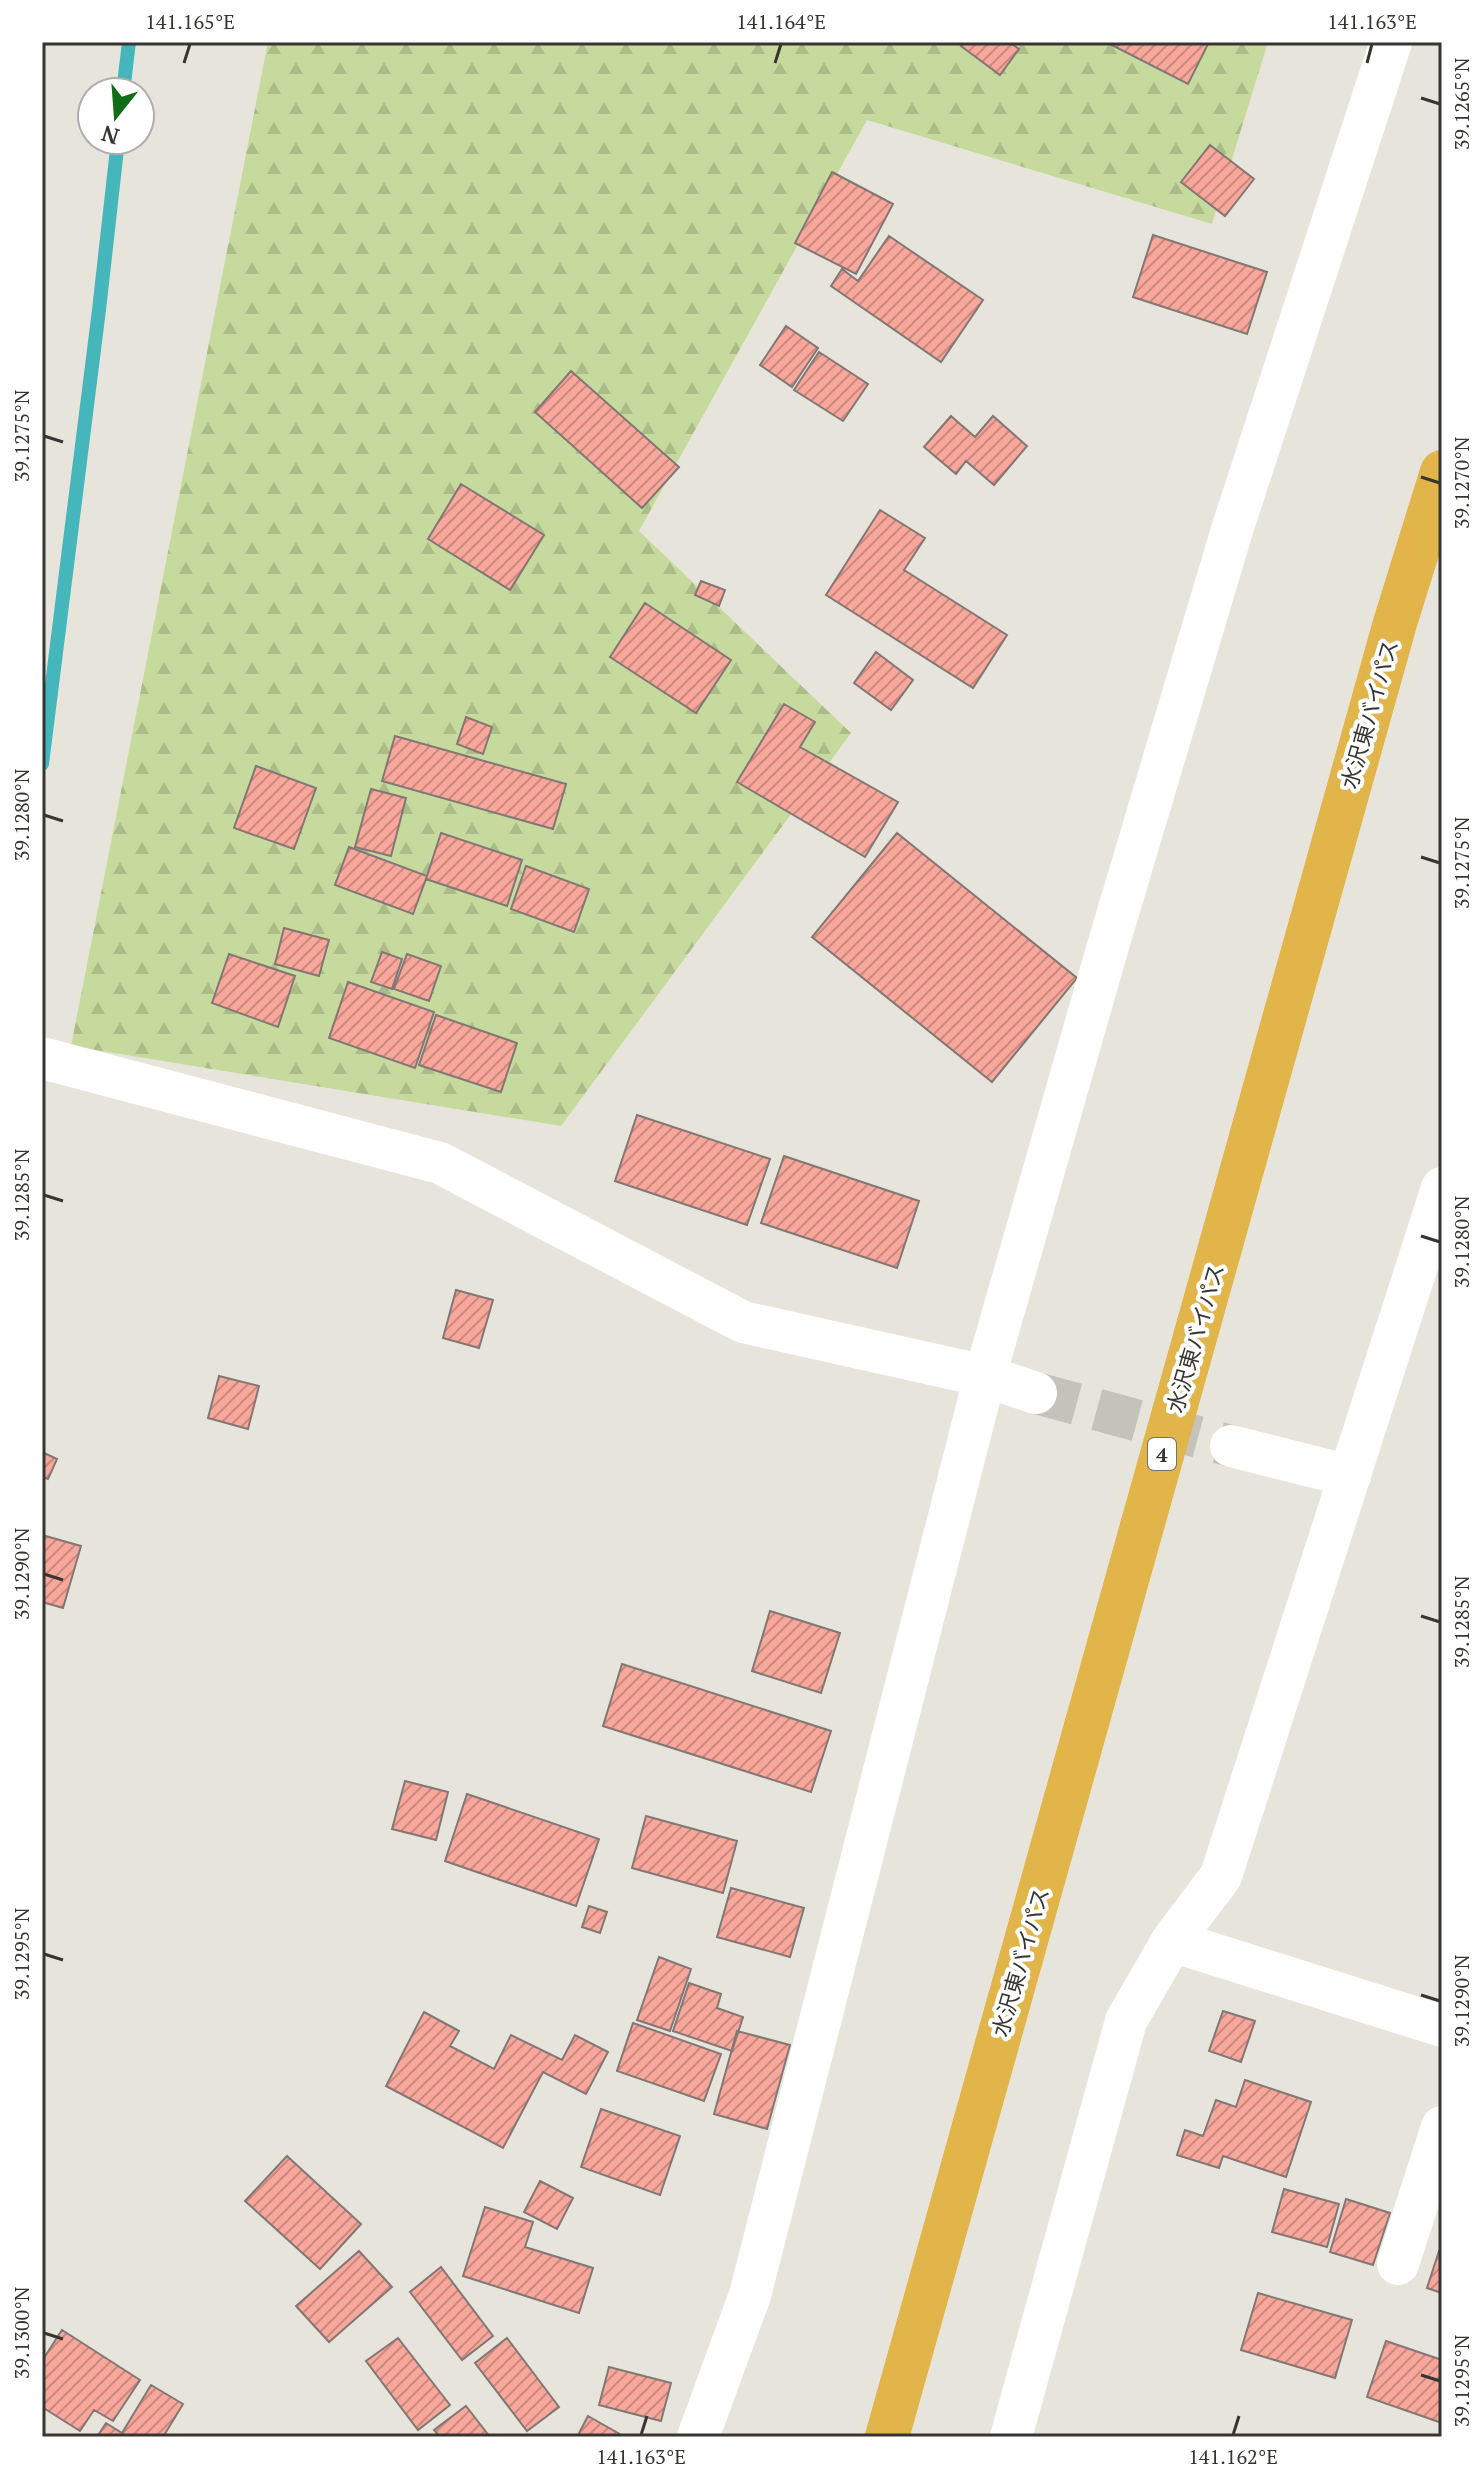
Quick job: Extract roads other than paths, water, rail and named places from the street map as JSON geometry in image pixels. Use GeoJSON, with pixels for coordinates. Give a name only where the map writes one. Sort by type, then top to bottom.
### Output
{"type":"FeatureCollection","features":[{"type":"Feature","properties":{"kind":"highway","name":"水沢東バイパス"},"geometry":{"type":"LineString","coordinates":[[887,2437],[1395,623],[1442,472]]}},
{"type":"Feature","properties":{"kind":"street"},"geometry":{"type":"LineString","coordinates":[[698,2437],[750,2295],[985,1376],[1108,946],[1223,560],[1391,42]]}},
{"type":"Feature","properties":{"kind":"street"},"geometry":{"type":"LineString","coordinates":[[42,1060],[440,1163],[743,1322],[985,1376],[1036,1393]]}},
{"type":"Feature","properties":{"kind":"street"},"geometry":{"type":"LineString","coordinates":[[1011,2437],[1126,2021],[1172,1941],[1221,1876],[1440,1199]]}},
{"type":"Feature","properties":{"kind":"street"},"geometry":{"type":"LineString","coordinates":[[1231,1446],[1350,1476]]}},
{"type":"Feature","properties":{"kind":"street"},"geometry":{"type":"LineString","coordinates":[[1172,1941],[1442,2026]]}},
{"type":"Feature","properties":{"kind":"street"},"geometry":{"type":"LineString","coordinates":[[1398,2264],[1442,2127]]}},
{"type":"Feature","properties":{"kind":"waterway"},"geometry":{"type":"LineString","coordinates":[[125,76],[129,42]]}},
{"type":"Feature","properties":{"kind":"waterway"},"geometry":{"type":"LineString","coordinates":[[42,764],[116,156]]}},
{"type":"Feature","properties":{"kind":"tunnel"},"geometry":{"type":"LineString","coordinates":[[1036,1393],[1231,1446]]}}]}
